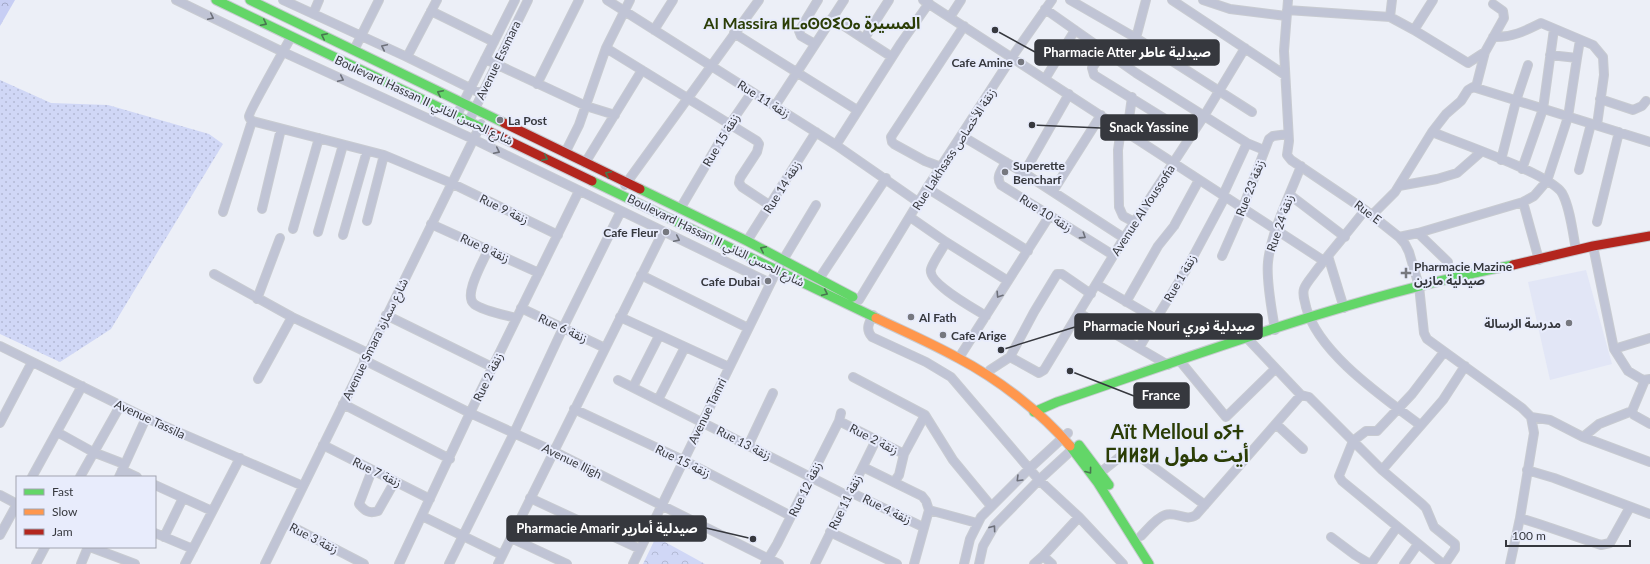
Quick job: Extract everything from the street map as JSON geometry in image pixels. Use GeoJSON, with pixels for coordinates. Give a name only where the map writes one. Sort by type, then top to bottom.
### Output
{"type":"FeatureCollection","features":[{"type":"Feature","properties":{"kind":"main road","name":"Boulevard Hassan II شارع الحسن الثاني"},"geometry":{"type":"LineString","coordinates":[[216,0],[873,315],[959,358],[994,379],[1037,410]]}},
{"type":"Feature","properties":{"kind":"main road","name":"Boulevard Hassan II شارع الحسن الثاني"},"geometry":{"type":"LineString","coordinates":[[251,0],[747,241],[859,300],[886,316],[962,353],[990,370],[1066,436],[1075,447],[1101,472],[1159,564]]}},
{"type":"Feature","properties":{"kind":"main road"},"geometry":{"type":"LineString","coordinates":[[634,201],[640,190]]}},
{"type":"Feature","properties":{"kind":"main road"},"geometry":{"type":"LineString","coordinates":[[1037,410],[1247,338],[1309,318],[1419,286],[1472,272],[1539,260],[1593,246],[1650,236]]}},
{"type":"Feature","properties":{"kind":"main road","name":"Boulevard Hassan II شارع الحسن الثاني"},"geometry":{"type":"LineString","coordinates":[[1075,447],[1149,564]]}},
{"type":"Feature","properties":{"kind":"street"},"geometry":{"type":"LineString","coordinates":[[176,0],[283,52],[473,139],[770,283]]}},
{"type":"Feature","properties":{"kind":"street"},"geometry":{"type":"LineString","coordinates":[[283,0],[407,57],[482,94]]}},
{"type":"Feature","properties":{"kind":"street"},"geometry":{"type":"LineString","coordinates":[[313,14],[319,0]]}},
{"type":"Feature","properties":{"kind":"street"},"geometry":{"type":"LineString","coordinates":[[354,50],[379,0]]}},
{"type":"Feature","properties":{"kind":"street"},"geometry":{"type":"LineString","coordinates":[[407,57],[437,0]]}},
{"type":"Feature","properties":{"kind":"street","name":"Avenue Essmara"},"geometry":{"type":"LineString","coordinates":[[457,115],[515,0]]}},
{"type":"Feature","properties":{"kind":"street","name":"Avenue Essmara"},"geometry":{"type":"LineString","coordinates":[[469,121],[528,0]]}},
{"type":"Feature","properties":{"kind":"street"},"geometry":{"type":"LineString","coordinates":[[538,84],[579,0]]}},
{"type":"Feature","properties":{"kind":"street","name":"Rue 11 زنقة"},"geometry":{"type":"LineString","coordinates":[[607,0],[836,144],[918,202]]}},
{"type":"Feature","properties":{"kind":"street"},"geometry":{"type":"LineString","coordinates":[[565,153],[580,125],[606,48],[630,0]]}},
{"type":"Feature","properties":{"kind":"street"},"geometry":{"type":"LineString","coordinates":[[654,30],[673,0]]}},
{"type":"Feature","properties":{"kind":"street"},"geometry":{"type":"LineString","coordinates":[[618,193],[758,0]]}},
{"type":"Feature","properties":{"kind":"street"},"geometry":{"type":"LineString","coordinates":[[815,44],[801,36],[799,30],[818,0]]}},
{"type":"Feature","properties":{"kind":"street"},"geometry":{"type":"LineString","coordinates":[[775,106],[844,0]]}},
{"type":"Feature","properties":{"kind":"street"},"geometry":{"type":"LineString","coordinates":[[864,39],[889,0]]}},
{"type":"Feature","properties":{"kind":"street"},"geometry":{"type":"LineString","coordinates":[[950,17],[961,0]]}},
{"type":"Feature","properties":{"kind":"street","name":"Rue Lakhsass زنقة الأخصاص"},"geometry":{"type":"LineString","coordinates":[[859,300],[927,188],[1012,57],[1052,0]]}},
{"type":"Feature","properties":{"kind":"street"},"geometry":{"type":"LineString","coordinates":[[1070,0],[1136,38],[1252,112]]}},
{"type":"Feature","properties":{"kind":"street"},"geometry":{"type":"LineString","coordinates":[[1136,38],[1146,0]]}},
{"type":"Feature","properties":{"kind":"street"},"geometry":{"type":"LineString","coordinates":[[1172,0],[1285,75]]}},
{"type":"Feature","properties":{"kind":"street"},"geometry":{"type":"LineString","coordinates":[[1203,0],[1230,9],[1390,17],[1468,63],[1485,52]]}},
{"type":"Feature","properties":{"kind":"street"},"geometry":{"type":"LineString","coordinates":[[1288,0],[1284,51],[1288,134]]}},
{"type":"Feature","properties":{"kind":"street"},"geometry":{"type":"LineString","coordinates":[[1390,17],[1392,0]]}},
{"type":"Feature","properties":{"kind":"street"},"geometry":{"type":"LineString","coordinates":[[1414,30],[1433,0]]}},
{"type":"Feature","properties":{"kind":"street"},"geometry":{"type":"LineString","coordinates":[[836,144],[926,2],[1276,230],[1326,259],[1344,308]]}},
{"type":"Feature","properties":{"kind":"street"},"geometry":{"type":"LineString","coordinates":[[1476,88],[1485,52],[1504,18],[1503,11],[1493,4]]}},
{"type":"Feature","properties":{"kind":"street"},"geometry":{"type":"LineString","coordinates":[[1045,9],[1104,51],[1204,116],[1247,143],[1264,150]]}},
{"type":"Feature","properties":{"kind":"street"},"geometry":{"type":"LineString","coordinates":[[431,11],[494,42]]}},
{"type":"Feature","properties":{"kind":"street"},"geometry":{"type":"LineString","coordinates":[[832,18],[892,57]]}},
{"type":"Feature","properties":{"kind":"street"},"geometry":{"type":"LineString","coordinates":[[1493,37],[1505,38],[1522,33],[1541,23],[1593,45],[1603,57],[1604,75],[1600,100],[1594,125],[1579,170]]}},
{"type":"Feature","properties":{"kind":"street"},"geometry":{"type":"LineString","coordinates":[[941,167],[925,161],[894,144],[891,137],[964,26]]}},
{"type":"Feature","properties":{"kind":"street"},"geometry":{"type":"LineString","coordinates":[[1522,169],[1543,109],[1554,29]]}},
{"type":"Feature","properties":{"kind":"street"},"geometry":{"type":"LineString","coordinates":[[1045,79],[1075,30]]}},
{"type":"Feature","properties":{"kind":"street"},"geometry":{"type":"LineString","coordinates":[[734,34],[857,110]]}},
{"type":"Feature","properties":{"kind":"street"},"geometry":{"type":"LineString","coordinates":[[223,212],[252,121],[249,115],[291,37]]}},
{"type":"Feature","properties":{"kind":"street"},"geometry":{"type":"LineString","coordinates":[[1400,237],[1523,202],[1534,196],[1547,181],[1568,117],[1580,40]]}},
{"type":"Feature","properties":{"kind":"street"},"geometry":{"type":"LineString","coordinates":[[606,48],[730,124],[759,144],[757,152],[740,178],[740,185],[771,206]]}},
{"type":"Feature","properties":{"kind":"street","name":"Avenue Al Youssofia"},"geometry":{"type":"LineString","coordinates":[[1010,357],[1039,373],[1042,372],[1113,255],[1204,116],[1245,48]]}},
{"type":"Feature","properties":{"kind":"street"},"geometry":{"type":"LineString","coordinates":[[1104,51],[1092,68],[1094,74],[1191,135]]}},
{"type":"Feature","properties":{"kind":"street"},"geometry":{"type":"LineString","coordinates":[[1550,54],[1577,58]]}},
{"type":"Feature","properties":{"kind":"street"},"geometry":{"type":"LineString","coordinates":[[485,59],[586,106],[615,115]]}},
{"type":"Feature","properties":{"kind":"street"},"geometry":{"type":"LineString","coordinates":[[1501,160],[1516,101],[1528,64]]}},
{"type":"Feature","properties":{"kind":"street"},"geometry":{"type":"LineString","coordinates":[[585,163],[642,70]]}},
{"type":"Feature","properties":{"kind":"street"},"geometry":{"type":"LineString","coordinates":[[1420,425],[1397,408],[1334,354],[1309,318],[1303,294],[1304,287],[1326,259],[1345,236],[1369,212],[1399,186],[1432,132],[1450,110],[1461,101],[1468,90],[1473,87],[1650,142]]}},
{"type":"Feature","properties":{"kind":"street","name":"Rue 15 زنقة"},"geometry":{"type":"LineString","coordinates":[[680,209],[730,124],[752,92]]}},
{"type":"Feature","properties":{"kind":"street"},"geometry":{"type":"LineString","coordinates":[[1024,173],[1069,94]]}},
{"type":"Feature","properties":{"kind":"street"},"geometry":{"type":"LineString","coordinates":[[1132,97],[1118,150],[1119,207],[1123,216],[1134,222]]}},
{"type":"Feature","properties":{"kind":"street"},"geometry":{"type":"LineString","coordinates":[[1600,100],[1633,110],[1642,106],[1646,101]]}},
{"type":"Feature","properties":{"kind":"street","name":"Avenue Smara شارع سمارة"},"geometry":{"type":"LineString","coordinates":[[267,563],[366,356],[485,114]]}},
{"type":"Feature","properties":{"kind":"street"},"geometry":{"type":"LineString","coordinates":[[1053,191],[1101,115]]}},
{"type":"Feature","properties":{"kind":"street","name":"Rue 9 زنقة"},"geometry":{"type":"LineString","coordinates":[[252,121],[384,155],[451,183],[558,235]]}},
{"type":"Feature","properties":{"kind":"street"},"geometry":{"type":"LineString","coordinates":[[262,209],[281,129]]}},
{"type":"Feature","properties":{"kind":"street","name":"Rue 14 زنقة"},"geometry":{"type":"LineString","coordinates":[[747,241],[771,206],[816,132]]}},
{"type":"Feature","properties":{"kind":"street"},"geometry":{"type":"LineString","coordinates":[[1432,132],[1522,169],[1547,181],[1559,190],[1562,195],[1576,250]]}},
{"type":"Feature","properties":{"kind":"street"},"geometry":{"type":"LineString","coordinates":[[1597,222],[1619,132]]}},
{"type":"Feature","properties":{"kind":"street","name":"Rue 23 زنقة"},"geometry":{"type":"LineString","coordinates":[[1222,256],[1243,208],[1264,150],[1273,136],[1288,134]]}},
{"type":"Feature","properties":{"kind":"street","name":"Rue E"},"geometry":{"type":"LineString","coordinates":[[1288,134],[1290,141],[1287,153],[1290,160],[1369,212],[1400,237],[1409,252],[1419,286],[1424,333],[1430,342],[1522,408],[1530,417]]}},
{"type":"Feature","properties":{"kind":"street","name":"Rue 10 زنقة"},"geometry":{"type":"LineString","coordinates":[[962,136],[1053,191],[1124,238]]}},
{"type":"Feature","properties":{"kind":"street"},"geometry":{"type":"LineString","coordinates":[[293,229],[318,138]]}},
{"type":"Feature","properties":{"kind":"street","name":"Rue 1 زنقة"},"geometry":{"type":"LineString","coordinates":[[1139,348],[1186,270],[1224,196],[1247,143]]}},
{"type":"Feature","properties":{"kind":"street"},"geometry":{"type":"LineString","coordinates":[[318,232],[343,145]]}},
{"type":"Feature","properties":{"kind":"street"},"geometry":{"type":"LineString","coordinates":[[343,235],[367,151]]}},
{"type":"Feature","properties":{"kind":"street"},"geometry":{"type":"LineString","coordinates":[[1399,186],[1437,179],[1458,173],[1481,152]]}},
{"type":"Feature","properties":{"kind":"street"},"geometry":{"type":"LineString","coordinates":[[367,221],[384,155]]}},
{"type":"Feature","properties":{"kind":"street","name":"Rue 10 زنقة"},"geometry":{"type":"LineString","coordinates":[[1006,162],[998,177],[999,184],[1113,255]]}},
{"type":"Feature","properties":{"kind":"street","name":"Rue 24 زنقة"},"geometry":{"type":"LineString","coordinates":[[1275,330],[1268,264],[1276,230],[1301,166]]}},
{"type":"Feature","properties":{"kind":"street"},"geometry":{"type":"LineString","coordinates":[[819,279],[886,178]]}},
{"type":"Feature","properties":{"kind":"street"},"geometry":{"type":"LineString","coordinates":[[1126,302],[1158,246],[1174,226],[1199,180]]}},
{"type":"Feature","properties":{"kind":"street"},"geometry":{"type":"LineString","coordinates":[[927,188],[1028,251]]}},
{"type":"Feature","properties":{"kind":"street","name":"Rue 2 زنقة"},"geometry":{"type":"LineString","coordinates":[[399,564],[450,459],[492,367],[579,191]]}},
{"type":"Feature","properties":{"kind":"street"},"geometry":{"type":"LineString","coordinates":[[1290,195],[1345,236]]}},
{"type":"Feature","properties":{"kind":"street"},"geometry":{"type":"LineString","coordinates":[[1523,202],[1539,260]]}},
{"type":"Feature","properties":{"kind":"street"},"geometry":{"type":"LineString","coordinates":[[782,259],[816,205]]}},
{"type":"Feature","properties":{"kind":"street"},"geometry":{"type":"LineString","coordinates":[[449,564],[621,211]]}},
{"type":"Feature","properties":{"kind":"street"},"geometry":{"type":"LineString","coordinates":[[962,353],[1050,215]]}},
{"type":"Feature","properties":{"kind":"street"},"geometry":{"type":"LineString","coordinates":[[910,216],[946,242],[1008,281]]}},
{"type":"Feature","properties":{"kind":"street","name":"Rue 8 زنقة"},"geometry":{"type":"LineString","coordinates":[[431,224],[539,273]]}},
{"type":"Feature","properties":{"kind":"street"},"geometry":{"type":"LineString","coordinates":[[498,564],[663,232]]}},
{"type":"Feature","properties":{"kind":"street"},"geometry":{"type":"LineString","coordinates":[[1418,233],[1448,262]]}},
{"type":"Feature","properties":{"kind":"street"},"geometry":{"type":"LineString","coordinates":[[257,299],[280,238]]}},
{"type":"Feature","properties":{"kind":"street"},"geometry":{"type":"LineString","coordinates":[[946,242],[931,269],[932,277],[940,285],[986,316]]}},
{"type":"Feature","properties":{"kind":"street"},"geometry":{"type":"LineString","coordinates":[[1583,437],[1599,424],[1632,411],[1648,380],[1640,379],[1628,371],[1614,349],[1593,246]]}},
{"type":"Feature","properties":{"kind":"street"},"geometry":{"type":"LineString","coordinates":[[488,250],[471,288],[470,295],[473,304],[516,318]]}},
{"type":"Feature","properties":{"kind":"street","name":"Avenue Tamri"},"geometry":{"type":"LineString","coordinates":[[633,564],[782,259]]}},
{"type":"Feature","properties":{"kind":"street","name":"Avenue Iligh"},"geometry":{"type":"LineString","coordinates":[[214,274],[257,299],[470,413],[553,451],[662,505],[766,561],[779,564]]}},
{"type":"Feature","properties":{"kind":"street"},"geometry":{"type":"LineString","coordinates":[[990,370],[1010,357],[1034,312],[1058,274],[1062,274],[1090,294]]}},
{"type":"Feature","properties":{"kind":"street"},"geometry":{"type":"LineString","coordinates":[[641,275],[748,328]]}},
{"type":"Feature","properties":{"kind":"street"},"geometry":{"type":"LineString","coordinates":[[1096,284],[1156,319]]}},
{"type":"Feature","properties":{"kind":"street","name":"Rue 6 زنقة"},"geometry":{"type":"LineString","coordinates":[[521,308],[605,348]]}},
{"type":"Feature","properties":{"kind":"street"},"geometry":{"type":"LineString","coordinates":[[1079,313],[1168,365]]}},
{"type":"Feature","properties":{"kind":"street"},"geometry":{"type":"LineString","coordinates":[[386,315],[492,367]]}},
{"type":"Feature","properties":{"kind":"street"},"geometry":{"type":"LineString","coordinates":[[873,315],[868,324],[868,330],[872,337],[926,362],[951,377],[1040,480],[1079,517],[1123,564]]}},
{"type":"Feature","properties":{"kind":"street"},"geometry":{"type":"LineString","coordinates":[[258,379],[292,317]]}},
{"type":"Feature","properties":{"kind":"street"},"geometry":{"type":"LineString","coordinates":[[620,317],[729,367]]}},
{"type":"Feature","properties":{"kind":"street"},"geometry":{"type":"LineString","coordinates":[[633,387],[660,336]]}},
{"type":"Feature","properties":{"kind":"street"},"geometry":{"type":"LineString","coordinates":[[1247,338],[1301,395],[1309,397],[1353,441],[1382,470],[1426,508],[1434,527],[1455,544],[1455,549],[1444,564],[1339,478],[1353,441],[1366,431],[1377,431],[1397,408],[1412,394],[1444,352]]}},
{"type":"Feature","properties":{"kind":"street"},"geometry":{"type":"LineString","coordinates":[[1614,349],[1650,338]]}},
{"type":"Feature","properties":{"kind":"street","name":"Avenue Tassila"},"geometry":{"type":"LineString","coordinates":[[0,346],[120,406],[303,486]]}},
{"type":"Feature","properties":{"kind":"street"},"geometry":{"type":"LineString","coordinates":[[658,400],[685,347]]}},
{"type":"Feature","properties":{"kind":"street"},"geometry":{"type":"LineString","coordinates":[[1180,361],[1226,417],[1275,369]]}},
{"type":"Feature","properties":{"kind":"street"},"geometry":{"type":"LineString","coordinates":[[0,422],[32,362]]}},
{"type":"Feature","properties":{"kind":"street"},"geometry":{"type":"LineString","coordinates":[[1382,470],[1446,396],[1465,366]]}},
{"type":"Feature","properties":{"kind":"street"},"geometry":{"type":"LineString","coordinates":[[853,377],[925,415],[953,460],[991,506]]}},
{"type":"Feature","properties":{"kind":"street","name":"Rue 13 زنقة"},"geometry":{"type":"LineString","coordinates":[[618,380],[810,477],[849,494]]}},
{"type":"Feature","properties":{"kind":"street"},"geometry":{"type":"LineString","coordinates":[[33,476],[82,386]]}},
{"type":"Feature","properties":{"kind":"street"},"geometry":{"type":"LineString","coordinates":[[748,446],[773,393]]}},
{"type":"Feature","properties":{"kind":"street"},"geometry":{"type":"LineString","coordinates":[[1141,536],[1163,515],[1170,514],[1192,517],[1301,395]]}},
{"type":"Feature","properties":{"kind":"street"},"geometry":{"type":"LineString","coordinates":[[343,404],[450,459]]}},
{"type":"Feature","properties":{"kind":"street"},"geometry":{"type":"LineString","coordinates":[[81,476],[120,406]]}},
{"type":"Feature","properties":{"kind":"street","name":"Rue 15 زنقة"},"geometry":{"type":"LineString","coordinates":[[574,409],[683,460],[791,516]]}},
{"type":"Feature","properties":{"kind":"street"},"geometry":{"type":"LineString","coordinates":[[1632,411],[1634,415],[1650,424]]}},
{"type":"Feature","properties":{"kind":"street","name":"Rue 12 زنقة"},"geometry":{"type":"LineString","coordinates":[[766,561],[777,544],[839,421],[841,413]]}},
{"type":"Feature","properties":{"kind":"street"},"geometry":{"type":"LineString","coordinates":[[904,454],[925,415]]}},
{"type":"Feature","properties":{"kind":"street"},"geometry":{"type":"LineString","coordinates":[[1510,564],[1520,518],[1534,433],[1530,417],[1550,420],[1583,437],[1650,462]]}},
{"type":"Feature","properties":{"kind":"street"},"geometry":{"type":"LineString","coordinates":[[122,470],[146,418]]}},
{"type":"Feature","properties":{"kind":"street","name":"Rue 2 زنقة"},"geometry":{"type":"LineString","coordinates":[[839,421],[904,454],[899,475],[894,482]]}},
{"type":"Feature","properties":{"kind":"street"},"geometry":{"type":"LineString","coordinates":[[1276,424],[1303,449]]}},
{"type":"Feature","properties":{"kind":"street"},"geometry":{"type":"LineString","coordinates":[[57,432],[135,476]]}},
{"type":"Feature","properties":{"kind":"street"},"geometry":{"type":"LineString","coordinates":[[964,564],[970,539],[977,524],[991,506],[1066,436]]}},
{"type":"Feature","properties":{"kind":"street","name":"Rue 11 زنقة"},"geometry":{"type":"LineString","coordinates":[[815,564],[876,440]]}},
{"type":"Feature","properties":{"kind":"street","name":"Rue 7 زنقة"},"geometry":{"type":"LineString","coordinates":[[323,445],[430,499]]}},
{"type":"Feature","properties":{"kind":"street"},"geometry":{"type":"LineString","coordinates":[[979,564],[983,546],[990,532],[1000,518],[1075,447]]}},
{"type":"Feature","properties":{"kind":"street"},"geometry":{"type":"LineString","coordinates":[[1101,472],[1126,452],[1132,450],[1205,504]]}},
{"type":"Feature","properties":{"kind":"street"},"geometry":{"type":"LineString","coordinates":[[185,564],[240,458]]}},
{"type":"Feature","properties":{"kind":"street"},"geometry":{"type":"LineString","coordinates":[[863,466],[922,496],[926,502],[929,510],[923,527],[914,564]]}},
{"type":"Feature","properties":{"kind":"street"},"geometry":{"type":"LineString","coordinates":[[372,470],[359,504],[364,510],[372,513],[378,511],[395,481]]}},
{"type":"Feature","properties":{"kind":"street"},"geometry":{"type":"LineString","coordinates":[[1527,470],[1554,478],[1650,514]]}},
{"type":"Feature","properties":{"kind":"street"},"geometry":{"type":"LineString","coordinates":[[156,485],[212,511]]}},
{"type":"Feature","properties":{"kind":"street","name":"Rue 4 زنقة"},"geometry":{"type":"LineString","coordinates":[[849,494],[923,527]]}},
{"type":"Feature","properties":{"kind":"street"},"geometry":{"type":"LineString","coordinates":[[0,495],[16,503]]}},
{"type":"Feature","properties":{"kind":"street"},"geometry":{"type":"LineString","coordinates":[[164,537],[183,498]]}},
{"type":"Feature","properties":{"kind":"street"},"geometry":{"type":"LineString","coordinates":[[530,498],[640,549]]}},
{"type":"Feature","properties":{"kind":"street"},"geometry":{"type":"LineString","coordinates":[[0,534],[16,506]]}},
{"type":"Feature","properties":{"kind":"street"},"geometry":{"type":"LineString","coordinates":[[1520,518],[1601,545],[1610,544],[1630,507]]}},
{"type":"Feature","properties":{"kind":"street"},"geometry":{"type":"LineString","coordinates":[[929,510],[977,524]]}},
{"type":"Feature","properties":{"kind":"street"},"geometry":{"type":"LineString","coordinates":[[422,516],[502,555]]}},
{"type":"Feature","properties":{"kind":"street"},"geometry":{"type":"LineString","coordinates":[[1034,564],[1079,517]]}},
{"type":"Feature","properties":{"kind":"street","name":"Rue 3 زنقة"},"geometry":{"type":"LineString","coordinates":[[285,523],[364,564]]}},
{"type":"Feature","properties":{"kind":"street"},"geometry":{"type":"LineString","coordinates":[[1331,537],[1355,555],[1371,564],[1397,527]]}},
{"type":"Feature","properties":{"kind":"street"},"geometry":{"type":"LineString","coordinates":[[830,532],[897,564]]}},
{"type":"Feature","properties":{"kind":"street"},"geometry":{"type":"LineString","coordinates":[[156,533],[193,549]]}},
{"type":"Feature","properties":{"kind":"street"},"geometry":{"type":"LineString","coordinates":[[511,538],[556,562],[567,564]]}},
{"type":"Feature","properties":{"kind":"street"},"geometry":{"type":"LineString","coordinates":[[1404,564],[1418,544]]}},
{"type":"Feature","properties":{"kind":"street"},"geometry":{"type":"LineString","coordinates":[[36,564],[44,548]]}},
{"type":"Feature","properties":{"kind":"street"},"geometry":{"type":"LineString","coordinates":[[81,564],[89,548]]}},
{"type":"Feature","properties":{"kind":"street"},"geometry":{"type":"LineString","coordinates":[[92,548],[135,564]]}},
{"type":"Feature","properties":{"kind":"street"},"geometry":{"type":"LineString","coordinates":[[1043,556],[1052,564]]}},
{"type":"Feature","properties":{"kind":"shaded area","name":"مدرسة الرسالة"},"geometry":{"type":"Polygon","coordinates":[[[1586,270],[1612,364],[1550,380],[1528,282],[1586,270]]]}},
{"type":"Feature","properties":{"kind":"green space"},"geometry":{"type":"Polygon","coordinates":[[[0,0],[15,0],[0,26],[0,0]]]}},
{"type":"Feature","properties":{"kind":"green space"},"geometry":{"type":"Polygon","coordinates":[[[0,80],[51,103],[108,105],[209,134],[223,144],[111,329],[60,362],[0,334],[0,80]]]}},
{"type":"Feature","properties":{"kind":"green space"},"geometry":{"type":"Polygon","coordinates":[[[656,537],[705,564],[643,564],[656,537]]]}},
{"type":"Feature","properties":{"kind":"traffic: fast"},"geometry":{"type":"LineString","coordinates":[[216,0],[486,130]]}},
{"type":"Feature","properties":{"kind":"traffic: fast"},"geometry":{"type":"LineString","coordinates":[[250,0],[504,123]]}},
{"type":"Feature","properties":{"kind":"traffic: fast"},"geometry":{"type":"LineString","coordinates":[[592,181],[876,318]]}},
{"type":"Feature","properties":{"kind":"traffic: fast"},"geometry":{"type":"LineString","coordinates":[[640,189],[747,241],[853,297]]}},
{"type":"Feature","properties":{"kind":"traffic: fast"},"geometry":{"type":"LineString","coordinates":[[1034,412],[1057,402],[1170,363],[1340,308],[1455,277],[1513,265]]}},
{"type":"Feature","properties":{"kind":"traffic: fast"},"geometry":{"type":"LineString","coordinates":[[1079,445],[1109,485]]}},
{"type":"Feature","properties":{"kind":"traffic: fast"},"geometry":{"type":"LineString","coordinates":[[1070,446],[1098,483],[1149,564]]}},
{"type":"Feature","properties":{"kind":"traffic: slow"},"geometry":{"type":"LineString","coordinates":[[876,318],[973,366],[1018,397],[1059,433],[1070,446]]}},
{"type":"Feature","properties":{"kind":"traffic: jam"},"geometry":{"type":"LineString","coordinates":[[504,123],[640,189]]}},
{"type":"Feature","properties":{"kind":"traffic: jam"},"geometry":{"type":"LineString","coordinates":[[486,130],[592,181]]}},
{"type":"Feature","properties":{"kind":"traffic: jam"},"geometry":{"type":"LineString","coordinates":[[1513,265],[1593,246],[1650,236]]}},
{"type":"Feature","properties":{"kind":"place","name":"Pharmacie Atter صيدلية عاطر"},"geometry":{"type":"Point","coordinates":[995,30]}},
{"type":"Feature","properties":{"kind":"place","name":"Cafe Amine"},"geometry":{"type":"Point","coordinates":[1021,62]}},
{"type":"Feature","properties":{"kind":"place","name":"La Post"},"geometry":{"type":"Point","coordinates":[500,120]}},
{"type":"Feature","properties":{"kind":"place","name":"Snack Yassine"},"geometry":{"type":"Point","coordinates":[1032,125]}},
{"type":"Feature","properties":{"kind":"place","name":"Superette Bencharf"},"geometry":{"type":"Point","coordinates":[1005,172]}},
{"type":"Feature","properties":{"kind":"place","name":"Cafe Fleur"},"geometry":{"type":"Point","coordinates":[666,232]}},
{"type":"Feature","properties":{"kind":"place","name":"Pharmacie Mazine صيدلية مازين"},"geometry":{"type":"Point","coordinates":[1406,273]}},
{"type":"Feature","properties":{"kind":"place","name":"Cafe Dubai"},"geometry":{"type":"Point","coordinates":[768,281]}},
{"type":"Feature","properties":{"kind":"place","name":"Al Fath"},"geometry":{"type":"Point","coordinates":[911,317]}},
{"type":"Feature","properties":{"kind":"place","name":"مدرسة الرسالة"},"geometry":{"type":"Point","coordinates":[1569,323]}},
{"type":"Feature","properties":{"kind":"place","name":"Cafe Arige"},"geometry":{"type":"Point","coordinates":[943,335]}},
{"type":"Feature","properties":{"kind":"place","name":"Pharmacie Nouri صيدلية نوري"},"geometry":{"type":"Point","coordinates":[1001,350]}},
{"type":"Feature","properties":{"kind":"place","name":"France"},"geometry":{"type":"Point","coordinates":[1070,371]}},
{"type":"Feature","properties":{"kind":"place","name":"Pharmacie Amarir صيدلية أمارير"},"geometry":{"type":"Point","coordinates":[753,539]}},
{"type":"Feature","properties":{"kind":"district","name":"Al Massira ⵍⵎⴰⵙⵙⵉⵔⴰ المسيرة"},"geometry":{"type":"Point","coordinates":[812,22]}},
{"type":"Feature","properties":{"kind":"district","name":"Aït Melloul ⴰⵢⵜ ⵎⵍⵍⵓⵍ أيت ملول"},"geometry":{"type":"Point","coordinates":[1177,442]}}]}
